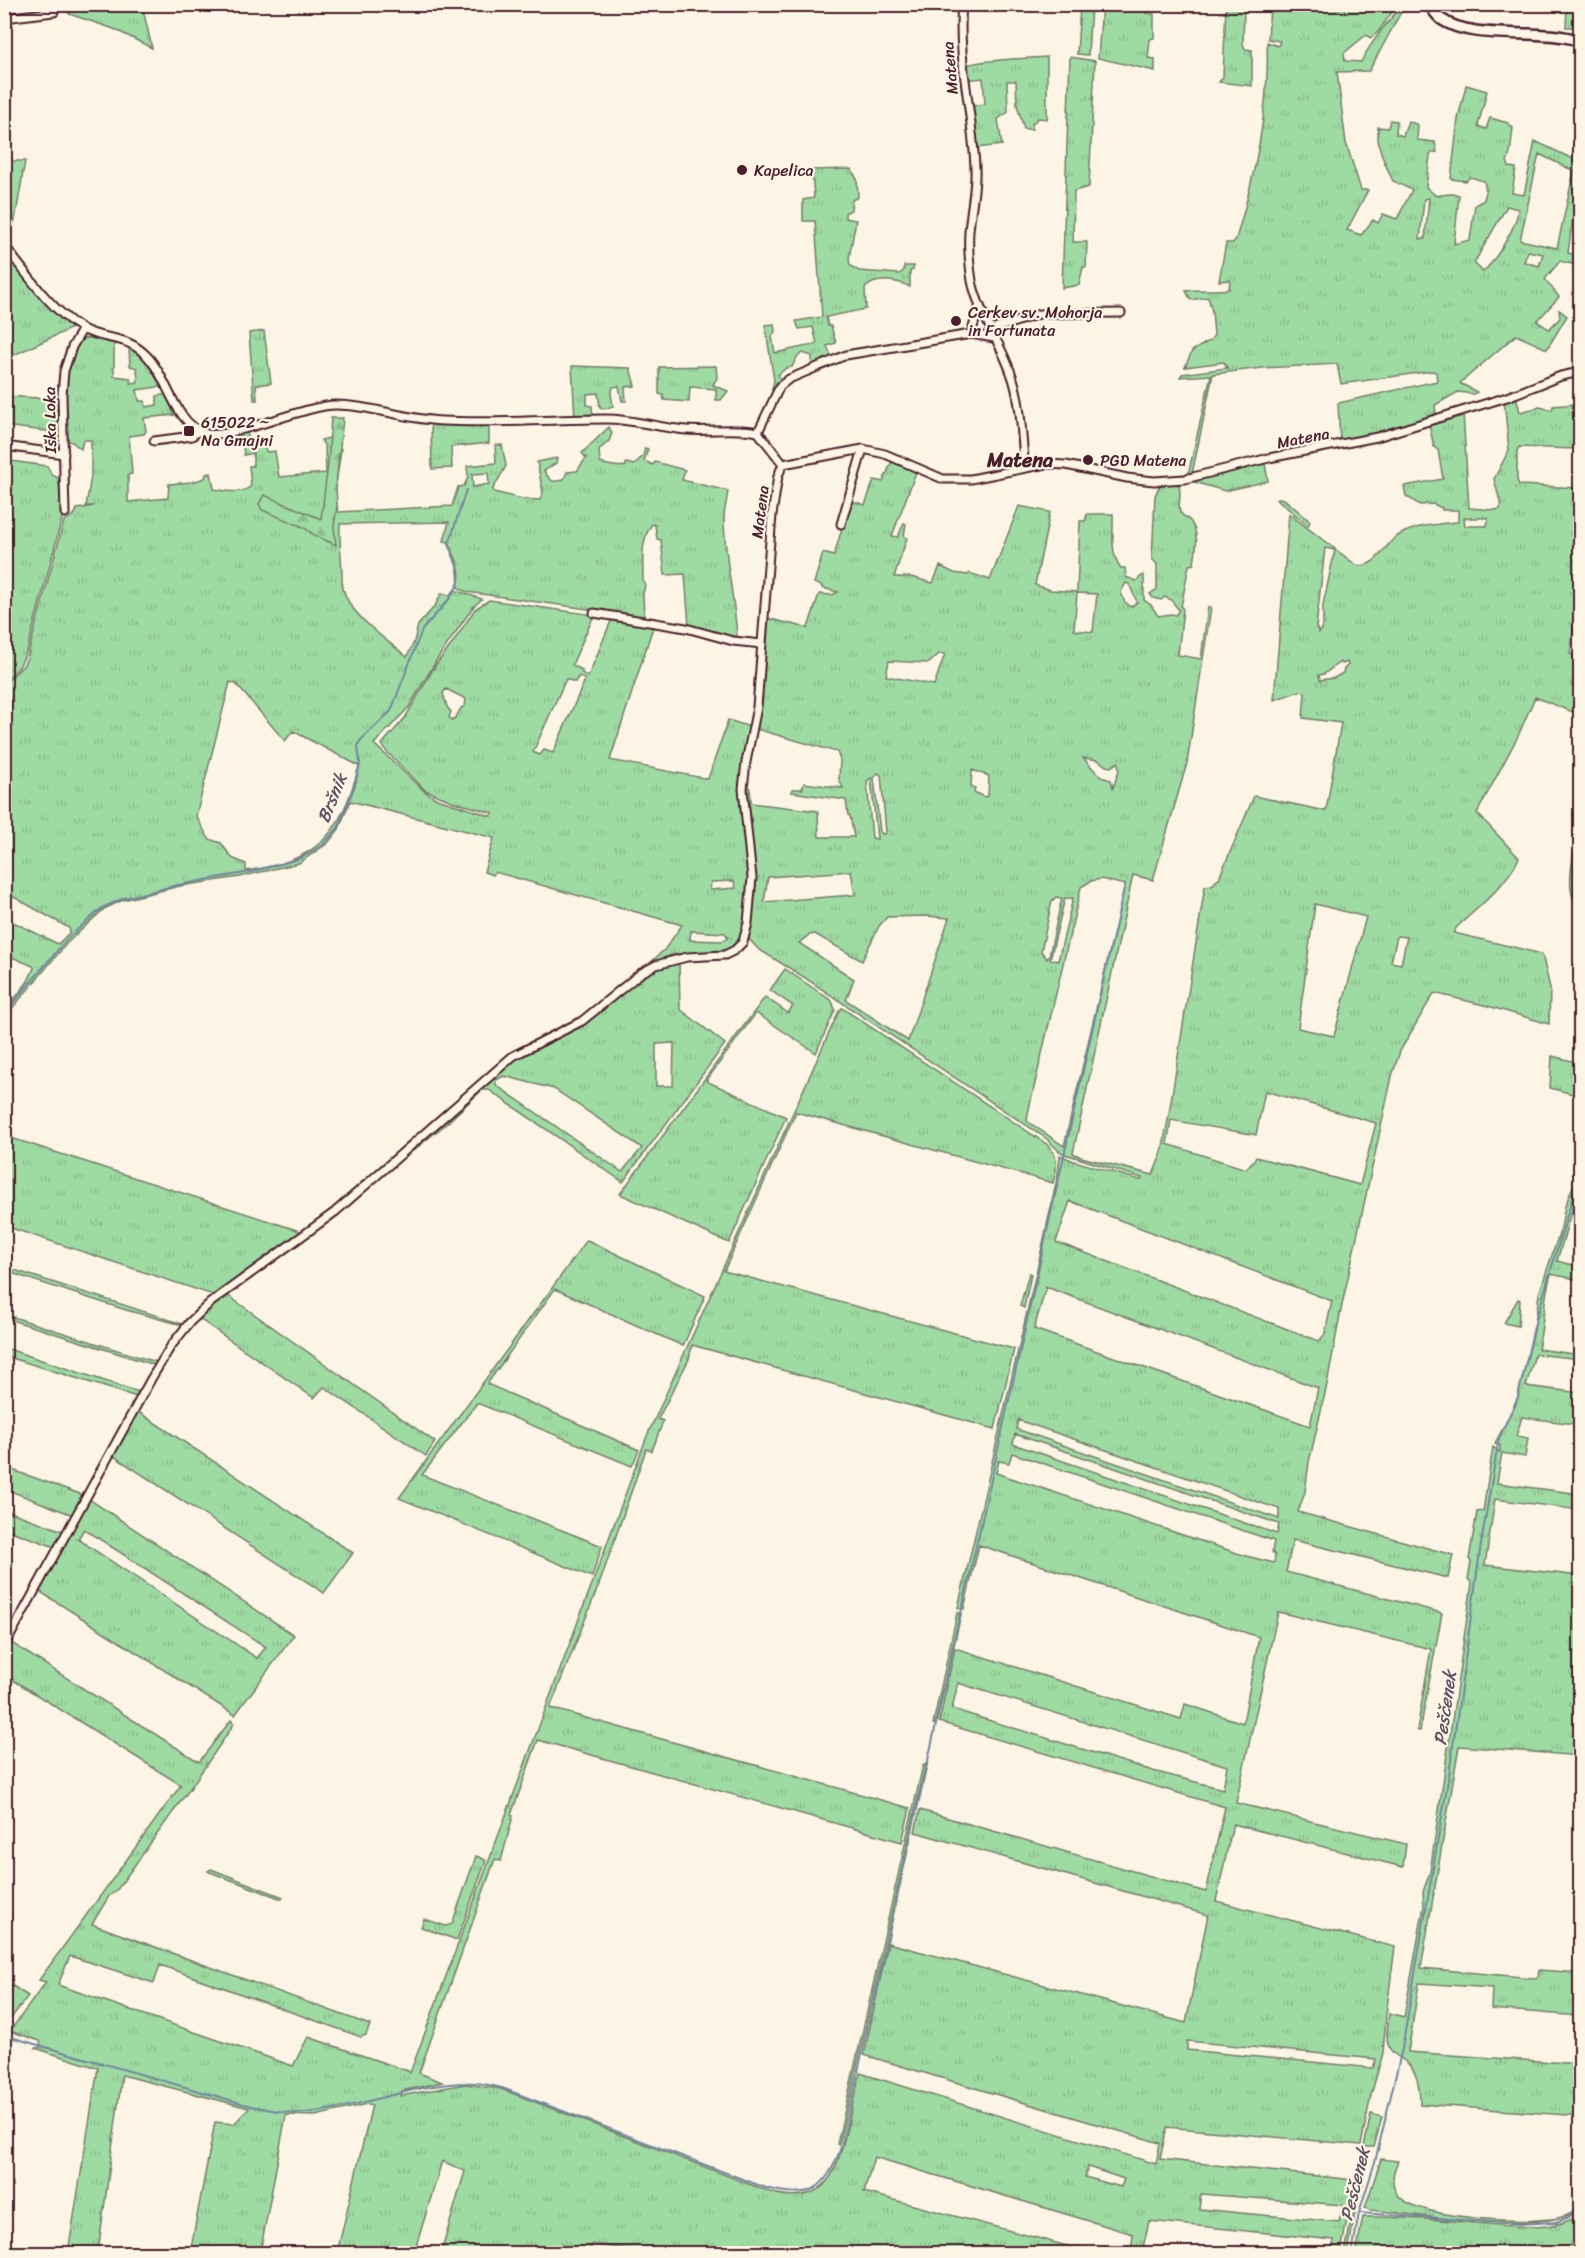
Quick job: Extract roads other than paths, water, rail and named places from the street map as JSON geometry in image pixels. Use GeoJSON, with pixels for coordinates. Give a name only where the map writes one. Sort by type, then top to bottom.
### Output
{"type":"FeatureCollection","features":[{"type":"Feature","properties":{"kind":"street","name":"Matena"},"geometry":{"type":"LineString","coordinates":[[962,4],[961,61],[975,164],[976,188],[968,254],[972,281],[980,307],[1012,374],[1017,396],[1024,467]]}},
{"type":"Feature","properties":{"kind":"street"},"geometry":{"type":"LineString","coordinates":[[1429,4],[1439,17],[1453,25],[1467,29],[1543,33],[1581,40]]}},
{"type":"Feature","properties":{"kind":"street"},"geometry":{"type":"LineString","coordinates":[[4,18],[54,12]]}},
{"type":"Feature","properties":{"kind":"street"},"geometry":{"type":"LineString","coordinates":[[4,245],[38,288],[70,321],[82,330],[127,340],[138,347],[157,368],[181,414],[199,431],[207,435],[228,433],[333,405],[352,406],[441,422],[607,419],[644,422],[684,430],[748,429],[758,432],[783,464]]}},
{"type":"Feature","properties":{"kind":"street"},"geometry":{"type":"LineString","coordinates":[[970,334],[980,307]]}},
{"type":"Feature","properties":{"kind":"street"},"geometry":{"type":"LineString","coordinates":[[991,330],[1039,314],[1121,313]]}},
{"type":"Feature","properties":{"kind":"street","name":"Iška Loka"},"geometry":{"type":"LineString","coordinates":[[65,513],[62,395],[64,371],[72,347],[82,330]]}},
{"type":"Feature","properties":{"kind":"street"},"geometry":{"type":"LineString","coordinates":[[758,432],[780,386],[789,379],[846,355],[970,334],[994,338]]}},
{"type":"Feature","properties":{"kind":"street","name":"Matena"},"geometry":{"type":"LineString","coordinates":[[4,1647],[151,1379],[171,1346],[190,1322],[210,1303],[335,1212],[513,1056],[582,1021],[641,973],[656,965],[687,957],[725,955],[735,950],[743,942],[748,923],[752,878],[743,789],[757,707],[772,515],[778,476],[783,464],[863,449],[885,454],[943,479],[951,480],[971,479],[1046,464],[1066,465],[1145,480],[1185,479],[1269,458],[1377,437],[1507,397],[1561,376],[1581,372]]}},
{"type":"Feature","properties":{"kind":"street"},"geometry":{"type":"LineString","coordinates":[[154,441],[192,436],[199,431]]}},
{"type":"Feature","properties":{"kind":"street"},"geometry":{"type":"LineString","coordinates":[[4,446],[64,454]]}},
{"type":"Feature","properties":{"kind":"street"},"geometry":{"type":"LineString","coordinates":[[842,524],[863,449]]}},
{"type":"Feature","properties":{"kind":"street"},"geometry":{"type":"LineString","coordinates":[[594,613],[686,628],[733,641],[762,644]]}},
{"type":"Feature","properties":{"kind":"waterway","name":"Bršnik"},"geometry":{"type":"LineString","coordinates":[[4,1014],[68,938],[102,908],[124,898],[178,885],[250,872],[299,859],[322,846],[338,828],[355,785],[360,764],[358,746],[360,741],[391,711],[422,630],[450,598],[459,583],[458,569],[449,544],[466,490]]}},
{"type":"Feature","properties":{"kind":"waterway"},"geometry":{"type":"LineString","coordinates":[[4,2037],[251,2106],[289,2113],[323,2111],[444,2084],[484,2084],[502,2088],[766,2188],[794,2193],[805,2192],[814,2189],[822,2182],[829,2174],[841,2147],[1125,884]]}},
{"type":"Feature","properties":{"kind":"waterway","name":"Peščenek"},"geometry":{"type":"LineString","coordinates":[[1352,2254],[1359,2213],[1375,2162],[1402,2049],[1449,1775],[1481,1544],[1499,1438],[1518,1397],[1534,1327],[1580,1172]]}},
{"type":"Feature","properties":{"kind":"waterway"},"geometry":{"type":"LineString","coordinates":[[1359,2213],[1519,2224],[1556,2222],[1580,2213]]}},
{"type":"Feature","properties":{"kind":"place","name":"Kapelica"},"geometry":{"type":"Point","coordinates":[742,170]}},
{"type":"Feature","properties":{"kind":"place","name":"Cerkev sv. Mohorja in Fortunata"},"geometry":{"type":"Point","coordinates":[956,321]}},
{"type":"Feature","properties":{"kind":"place","name":"615022 ~ Na Gmajni"},"geometry":{"type":"Point","coordinates":[189,431]}},
{"type":"Feature","properties":{"kind":"place","name":"PGD Matena"},"geometry":{"type":"Point","coordinates":[1088,460]}},
{"type":"Feature","properties":{"kind":"district","name":"Matena"},"geometry":{"type":"Point","coordinates":[1020,460]}}]}
